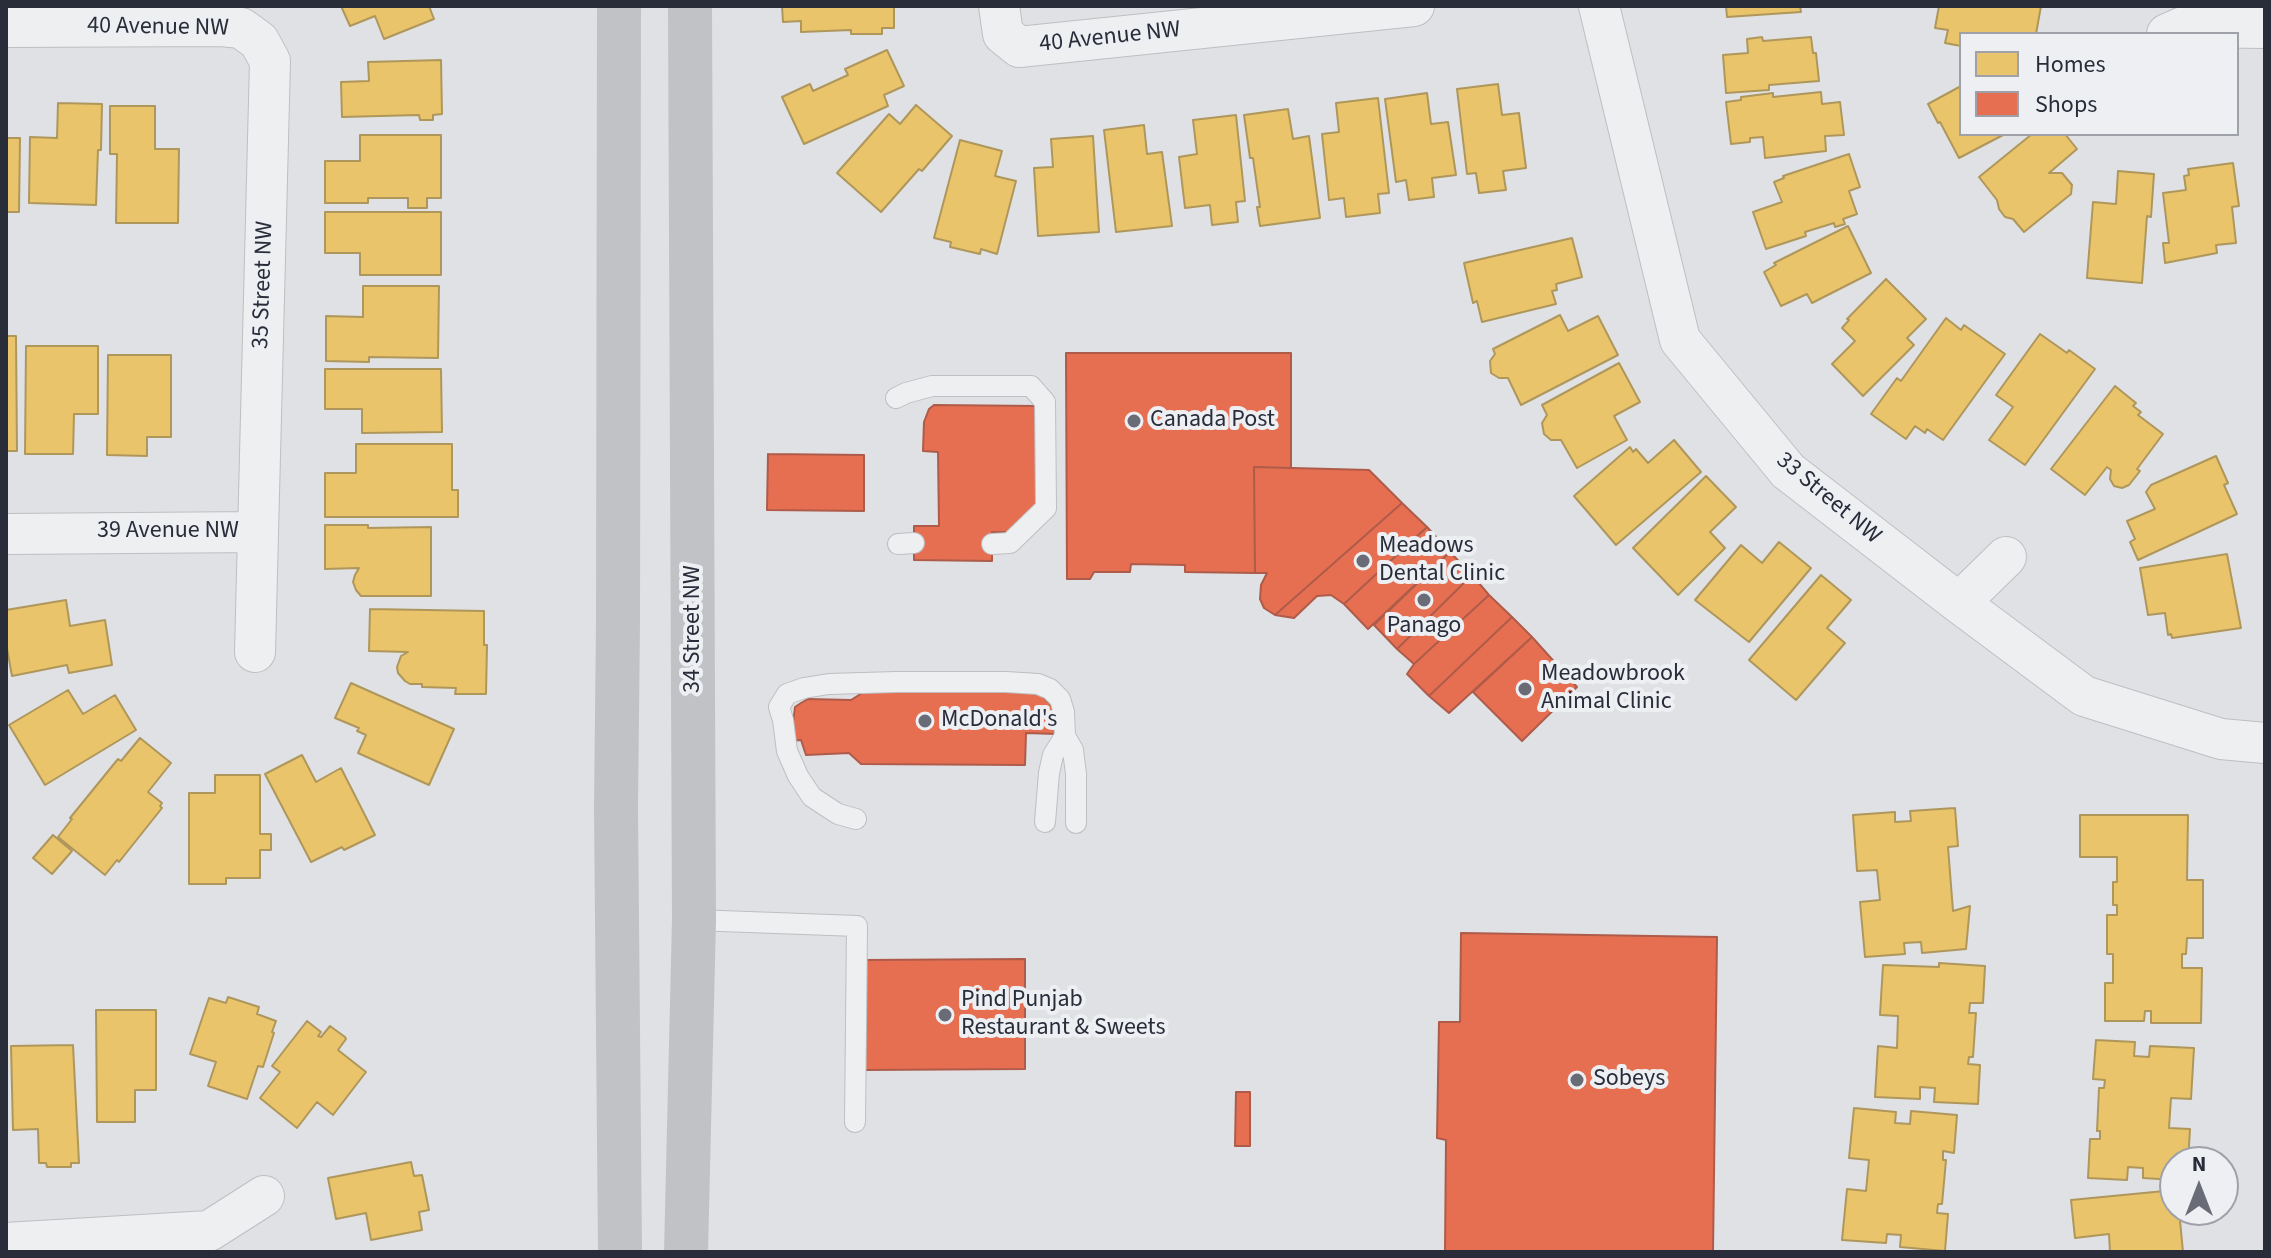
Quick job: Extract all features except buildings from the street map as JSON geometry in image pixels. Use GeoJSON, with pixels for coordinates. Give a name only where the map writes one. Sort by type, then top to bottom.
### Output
{"type":"FeatureCollection","features":[{"type":"Feature","properties":{"kind":"main road"},"geometry":{"type":"LineString","coordinates":[[619,6],[616,808],[619,1250]]}},
{"type":"Feature","properties":{"kind":"main road","name":"34 Street NW"},"geometry":{"type":"LineString","coordinates":[[686,1252],[694,920],[690,6]]}},
{"type":"Feature","properties":{"kind":"street","name":"40 Avenue NW"},"geometry":{"type":"LineString","coordinates":[[1001,20],[1019,47],[1414,6]]}},
{"type":"Feature","properties":{"kind":"street","name":"33 Street NW"},"geometry":{"type":"LineString","coordinates":[[1599,6],[1680,340],[1788,471],[2084,696],[2221,739],[2265,743]]}},
{"type":"Feature","properties":{"kind":"street","name":"40 Avenue NW"},"geometry":{"type":"LineString","coordinates":[[6,27],[221,26],[241,28],[259,41]]}},
{"type":"Feature","properties":{"kind":"street"},"geometry":{"type":"LineString","coordinates":[[2172,32],[2183,27],[2265,28]]}},
{"type":"Feature","properties":{"kind":"street","name":"35 Street NW"},"geometry":{"type":"LineString","coordinates":[[257,532],[270,88],[270,61],[259,41]]}},
{"type":"Feature","properties":{"kind":"street","name":"39 Avenue NW"},"geometry":{"type":"LineString","coordinates":[[6,534],[257,532],[255,652]]}},
{"type":"Feature","properties":{"kind":"street"},"geometry":{"type":"LineString","coordinates":[[1959,603],[2006,557]]}},
{"type":"Feature","properties":{"kind":"street"},"geometry":{"type":"LineString","coordinates":[[6,1243],[209,1231],[264,1196]]}},
{"type":"Feature","properties":{"kind":"lane"},"geometry":{"type":"LineString","coordinates":[[896,398],[932,386],[1031,386],[1045,402],[1046,508],[1010,543],[992,544]]}},
{"type":"Feature","properties":{"kind":"lane"},"geometry":{"type":"LineString","coordinates":[[856,819],[838,814],[812,797],[798,776],[787,751],[779,707],[787,694],[816,686],[864,682],[1006,682],[1038,684],[1050,689],[1060,699],[1065,736],[1073,750],[1076,823]]}},
{"type":"Feature","properties":{"kind":"lane"},"geometry":{"type":"LineString","coordinates":[[1045,822],[1053,755],[1065,736]]}},
{"type":"Feature","properties":{"kind":"lane"},"geometry":{"type":"LineString","coordinates":[[694,920],[857,926],[855,1122]]}},
{"type":"Feature","properties":{"kind":"place","name":"Canada Post"},"geometry":{"type":"Point","coordinates":[1134,421]}},
{"type":"Feature","properties":{"kind":"place","name":"Meadows Dental Clinic"},"geometry":{"type":"Point","coordinates":[1363,561]}},
{"type":"Feature","properties":{"kind":"place","name":"Panago"},"geometry":{"type":"Point","coordinates":[1424,600]}},
{"type":"Feature","properties":{"kind":"place","name":"Meadowbrook Animal Clinic"},"geometry":{"type":"Point","coordinates":[1525,689]}},
{"type":"Feature","properties":{"kind":"place","name":"McDonald's"},"geometry":{"type":"Point","coordinates":[925,721]}},
{"type":"Feature","properties":{"kind":"place","name":"Pind Punjab Restaurant & Sweets"},"geometry":{"type":"Point","coordinates":[945,1015]}},
{"type":"Feature","properties":{"kind":"place","name":"Sobeys"},"geometry":{"type":"Point","coordinates":[1577,1080]}}]}
